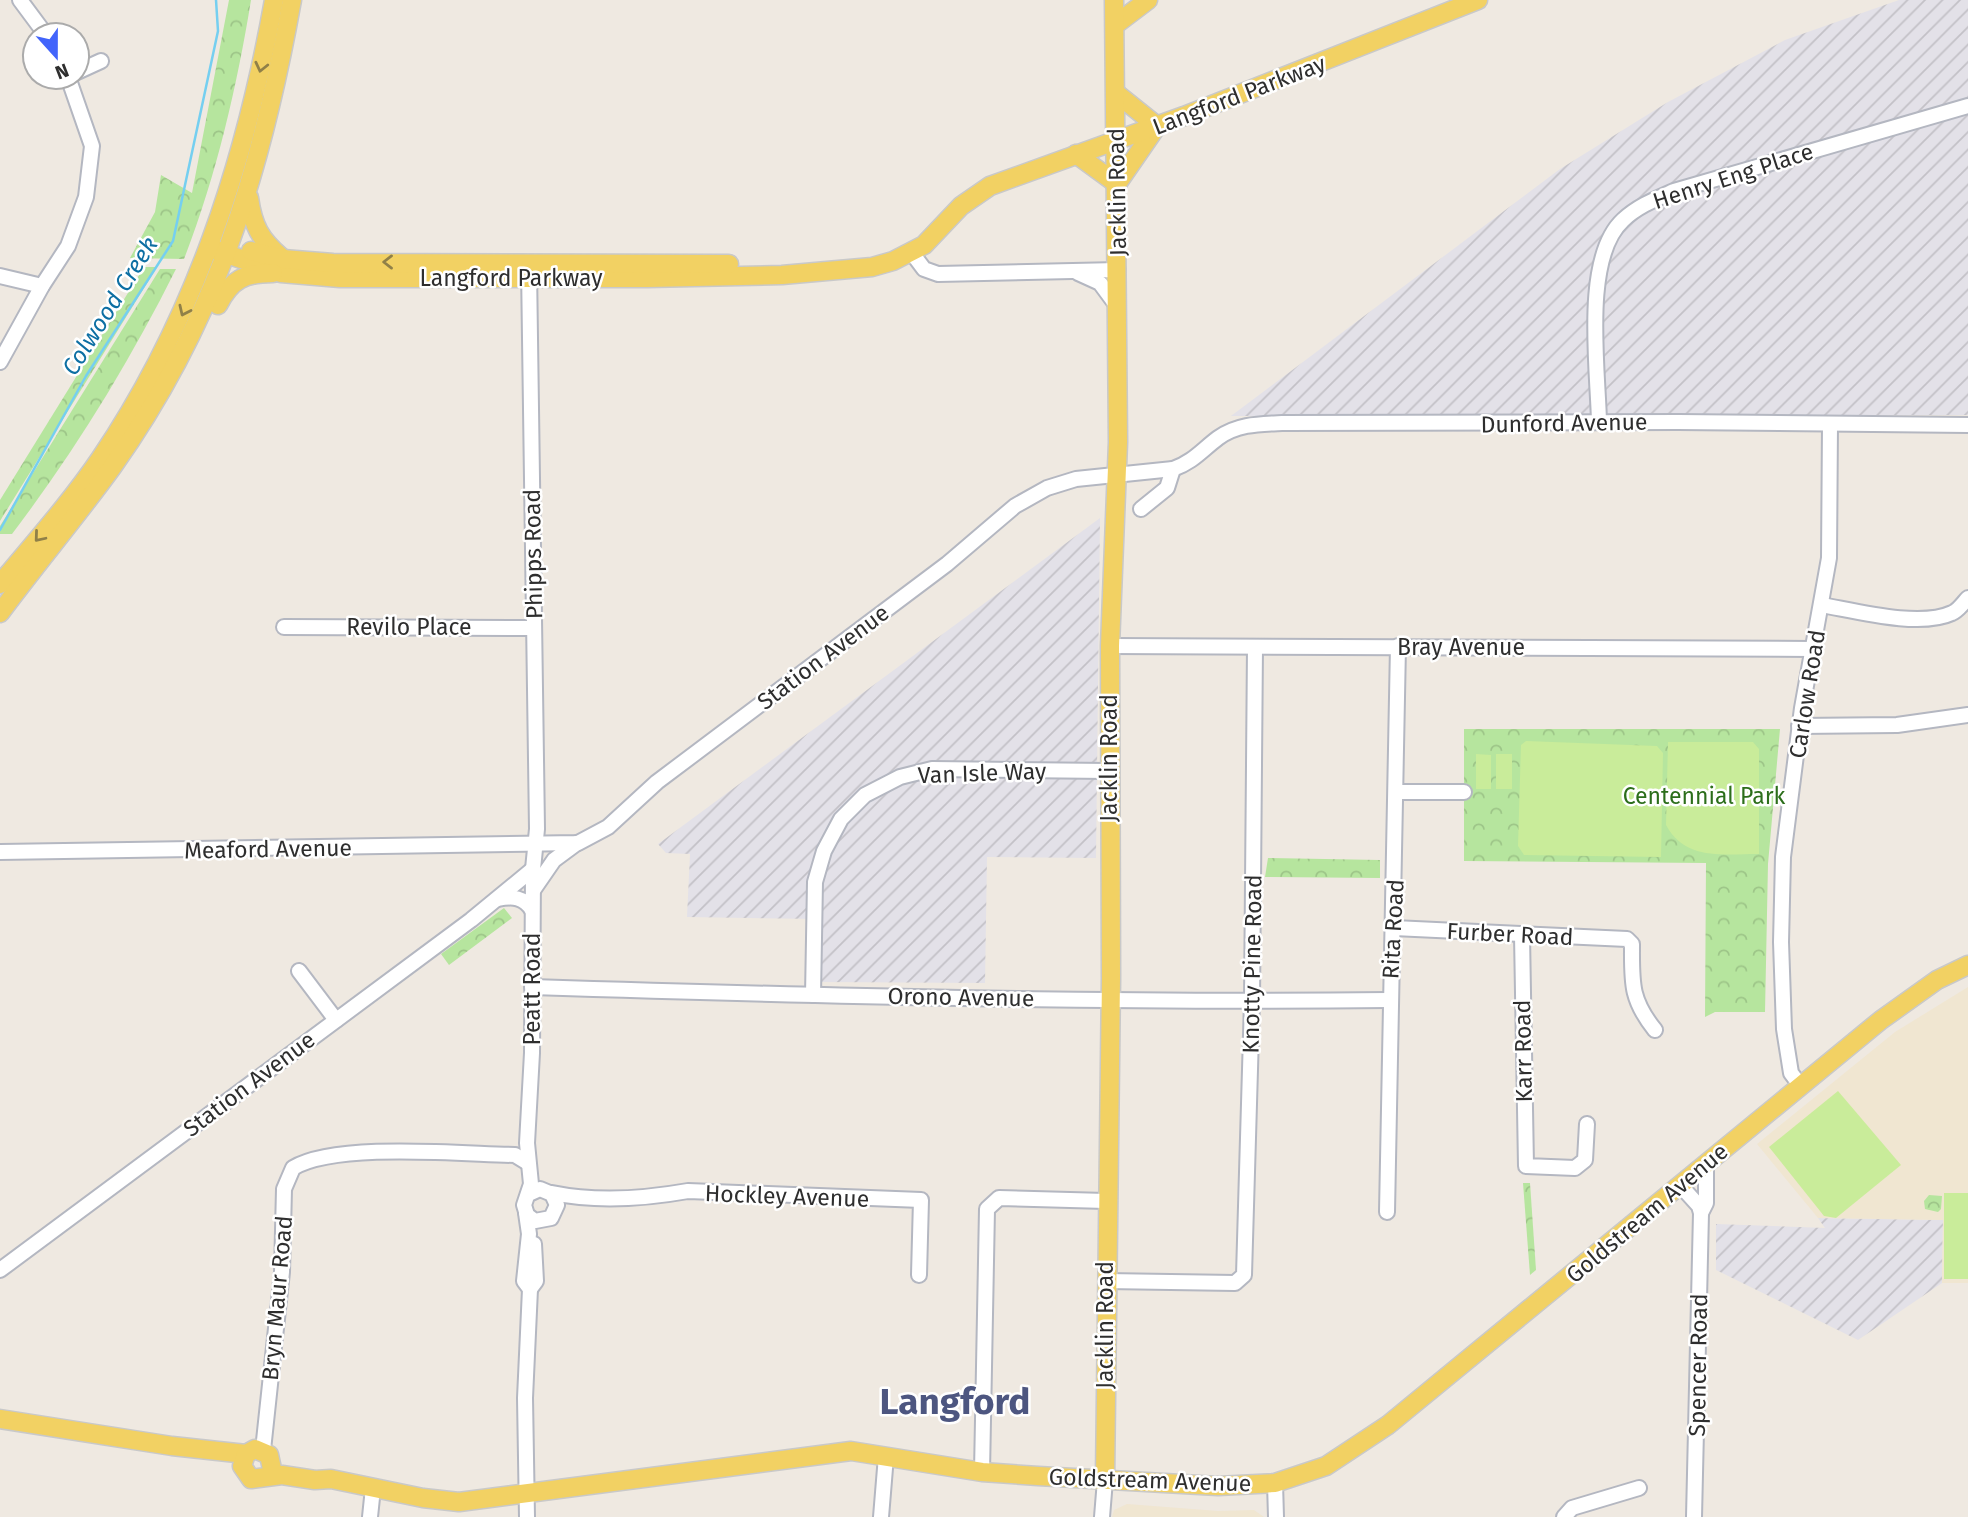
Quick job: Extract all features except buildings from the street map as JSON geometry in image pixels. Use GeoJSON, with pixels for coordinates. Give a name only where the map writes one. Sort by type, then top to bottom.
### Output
{"type":"FeatureCollection","features":[{"type":"Feature","properties":{"kind":"main road"},"geometry":{"type":"LineString","coordinates":[[0,584],[70,499],[127,418],[159,361],[212,243],[244,140],[274,0]]}},
{"type":"Feature","properties":{"kind":"main road"},"geometry":{"type":"LineString","coordinates":[[0,612],[142,421],[209,300],[248,195],[282,56],[292,0]]}},
{"type":"Feature","properties":{"kind":"main road","name":"Jacklin Road"},"geometry":{"type":"LineString","coordinates":[[1105,1480],[1106,1201],[1111,998],[1108,771],[1118,307],[1114,0]]}},
{"type":"Feature","properties":{"kind":"main road"},"geometry":{"type":"LineString","coordinates":[[1115,25],[1148,0]]}},
{"type":"Feature","properties":{"kind":"main road","name":"Langford Parkway"},"geometry":{"type":"LineString","coordinates":[[212,243],[282,266],[340,278],[529,271],[782,275],[872,267],[912,253],[935,236],[961,206],[983,190],[1157,126],[1478,0]]}},
{"type":"Feature","properties":{"kind":"main road"},"geometry":{"type":"LineString","coordinates":[[1076,154],[1117,184],[1157,126],[1116,94]]}},
{"type":"Feature","properties":{"kind":"main road"},"geometry":{"type":"LineString","coordinates":[[65,528],[111,487],[147,435],[179,381],[228,286],[239,278],[282,266],[256,230],[248,195]]}},
{"type":"Feature","properties":{"kind":"main road","name":"Goldstream Avenue"},"geometry":{"type":"LineString","coordinates":[[1,1418],[258,1459],[318,1471],[331,1479],[447,1502],[527,1496],[820,1453],[851,1451],[982,1472],[1218,1486],[1275,1483],[1326,1466],[1388,1425],[1904,1001],[1968,965]]}},
{"type":"Feature","properties":{"kind":"street"},"geometry":{"type":"LineString","coordinates":[[20,0],[36,21]]}},
{"type":"Feature","properties":{"kind":"street"},"geometry":{"type":"LineString","coordinates":[[91,65],[100,61]]}},
{"type":"Feature","properties":{"kind":"street"},"geometry":{"type":"LineString","coordinates":[[0,362],[74,234],[91,176],[92,146],[73,91]]}},
{"type":"Feature","properties":{"kind":"street","name":"Henry Eng Place"},"geometry":{"type":"LineString","coordinates":[[1598,422],[1596,275],[1606,243],[1622,221],[1644,204],[1674,191],[1968,106]]}},
{"type":"Feature","properties":{"kind":"street"},"geometry":{"type":"LineString","coordinates":[[912,253],[924,269],[937,274],[1118,270]]}},
{"type":"Feature","properties":{"kind":"street","name":"Phipps Road"},"geometry":{"type":"LineString","coordinates":[[529,271],[536,844]]}},
{"type":"Feature","properties":{"kind":"street"},"geometry":{"type":"LineString","coordinates":[[1077,272],[1100,283],[1118,307]]}},
{"type":"Feature","properties":{"kind":"street"},"geometry":{"type":"LineString","coordinates":[[0,276],[42,286]]}},
{"type":"Feature","properties":{"kind":"street","name":"Dunford Avenue"},"geometry":{"type":"LineString","coordinates":[[1115,475],[1173,468],[1193,460],[1231,430],[1252,425],[1598,422],[1968,425]]}},
{"type":"Feature","properties":{"kind":"street","name":"Carlow Road"},"geometry":{"type":"LineString","coordinates":[[1800,1085],[1791,1073],[1784,1029],[1781,942],[1783,858],[1800,726],[1829,558],[1830,425]]}},
{"type":"Feature","properties":{"kind":"street"},"geometry":{"type":"LineString","coordinates":[[1141,509],[1167,488],[1173,468]]}},
{"type":"Feature","properties":{"kind":"street","name":"Station Avenue"},"geometry":{"type":"LineString","coordinates":[[536,844],[578,843],[608,827],[657,782],[947,564],[1015,506],[1048,488],[1076,479],[1115,475]]}},
{"type":"Feature","properties":{"kind":"street"},"geometry":{"type":"LineString","coordinates":[[1822,605],[1879,615],[1924,618],[1953,613],[1968,598]]}},
{"type":"Feature","properties":{"kind":"street","name":"Revilo Place"},"geometry":{"type":"LineString","coordinates":[[284,627],[534,628]]}},
{"type":"Feature","properties":{"kind":"street","name":"Bray Avenue"},"geometry":{"type":"LineString","coordinates":[[1110,646],[1812,649]]}},
{"type":"Feature","properties":{"kind":"street","name":"Rita Road"},"geometry":{"type":"LineString","coordinates":[[1387,1212],[1389,1000],[1398,792],[1398,646]]}},
{"type":"Feature","properties":{"kind":"street","name":"Knotty Pine Road"},"geometry":{"type":"LineString","coordinates":[[1106,1281],[1241,1281],[1246,1268],[1252,1001],[1255,647]]}},
{"type":"Feature","properties":{"kind":"street"},"geometry":{"type":"LineString","coordinates":[[1800,726],[1897,725],[1968,715]]}},
{"type":"Feature","properties":{"kind":"street","name":"Van Isle Way"},"geometry":{"type":"LineString","coordinates":[[813,995],[815,882],[824,851],[841,819],[865,795],[900,776],[932,769],[1108,771]]}},
{"type":"Feature","properties":{"kind":"street"},"geometry":{"type":"LineString","coordinates":[[1398,792],[1464,792]]}},
{"type":"Feature","properties":{"kind":"street"},"geometry":{"type":"LineString","coordinates":[[533,890],[554,860],[578,843]]}},
{"type":"Feature","properties":{"kind":"street","name":"Meaford Avenue"},"geometry":{"type":"LineString","coordinates":[[0,852],[536,844]]}},
{"type":"Feature","properties":{"kind":"street","name":"Peatt Road"},"geometry":{"type":"LineString","coordinates":[[530,1289],[524,1282],[529,1229],[524,1202],[531,1184],[528,1139],[533,987],[533,869],[536,844]]}},
{"type":"Feature","properties":{"kind":"street","name":"Station Avenue"},"geometry":{"type":"LineString","coordinates":[[0,1270],[498,899],[533,869]]}},
{"type":"Feature","properties":{"kind":"street"},"geometry":{"type":"LineString","coordinates":[[498,899],[516,897],[528,904],[532,910]]}},
{"type":"Feature","properties":{"kind":"street","name":"Furber Road"},"geometry":{"type":"LineString","coordinates":[[1394,928],[1627,939],[1632,944],[1632,988],[1641,1012],[1656,1030]]}},
{"type":"Feature","properties":{"kind":"street","name":"Karr Road"},"geometry":{"type":"LineString","coordinates":[[1522,935],[1526,1167],[1575,1168],[1585,1160],[1587,1124]]}},
{"type":"Feature","properties":{"kind":"street"},"geometry":{"type":"LineString","coordinates":[[299,971],[336,1020]]}},
{"type":"Feature","properties":{"kind":"street","name":"Orono Avenue"},"geometry":{"type":"LineString","coordinates":[[533,987],[813,995],[1252,1001],[1389,1000]]}},
{"type":"Feature","properties":{"kind":"street"},"geometry":{"type":"LineString","coordinates":[[528,1139],[515,1155],[528,1163]]}},
{"type":"Feature","properties":{"kind":"street","name":"Peatt Road"},"geometry":{"type":"LineString","coordinates":[[527,1517],[525,1398],[530,1289],[536,1282],[535,1241],[551,1217],[556,1202],[537,1177],[528,1139]]}},
{"type":"Feature","properties":{"kind":"street","name":"Bryn Maur Road"},"geometry":{"type":"LineString","coordinates":[[258,1459],[264,1430],[282,1272],[284,1189],[293,1168],[312,1160],[358,1154],[515,1155]]}},
{"type":"Feature","properties":{"kind":"street","name":"Spencer Road"},"geometry":{"type":"LineString","coordinates":[[1694,1517],[1701,1213],[1706,1203],[1706,1163]]}},
{"type":"Feature","properties":{"kind":"street"},"geometry":{"type":"LineString","coordinates":[[1680,1185],[1699,1206],[1701,1213]]}},
{"type":"Feature","properties":{"kind":"street"},"geometry":{"type":"LineString","coordinates":[[529,1194],[535,1190],[549,1192]]}},
{"type":"Feature","properties":{"kind":"street","name":"Hockley Avenue"},"geometry":{"type":"LineString","coordinates":[[549,1192],[578,1199],[666,1196],[688,1192],[921,1200],[919,1275]]}},
{"type":"Feature","properties":{"kind":"street"},"geometry":{"type":"LineString","coordinates":[[982,1472],[986,1209],[999,1198],[1106,1201]]}},
{"type":"Feature","properties":{"kind":"street","name":"Hockley Avenue"},"geometry":{"type":"LineString","coordinates":[[551,1217],[578,1199]]}},
{"type":"Feature","properties":{"kind":"street"},"geometry":{"type":"LineString","coordinates":[[526,1213],[535,1221],[551,1217]]}},
{"type":"Feature","properties":{"kind":"street"},"geometry":{"type":"LineString","coordinates":[[881,1517],[886,1456]]}},
{"type":"Feature","properties":{"kind":"street","name":"Jacklin Road"},"geometry":{"type":"LineString","coordinates":[[1102,1517],[1105,1480]]}},
{"type":"Feature","properties":{"kind":"street"},"geometry":{"type":"LineString","coordinates":[[1275,1483],[1276,1517]]}},
{"type":"Feature","properties":{"kind":"street"},"geometry":{"type":"LineString","coordinates":[[370,1517],[373,1488]]}},
{"type":"Feature","properties":{"kind":"street"},"geometry":{"type":"LineString","coordinates":[[1564,1517],[1572,1508],[1639,1488]]}},
{"type":"Feature","properties":{"kind":"shaded area"},"geometry":{"type":"Polygon","coordinates":[[[1899,0],[1968,0],[1968,415],[1231,416],[1560,169],[1668,102],[1785,40],[1899,0]]]}},
{"type":"Feature","properties":{"kind":"shaded area"},"geometry":{"type":"Polygon","coordinates":[[[1100,518],[1096,858],[987,857],[985,983],[818,982],[819,919],[687,917],[690,854],[666,853],[658,844],[1100,518]]]}},
{"type":"Feature","properties":{"kind":"shaded area"},"geometry":{"type":"Polygon","coordinates":[[[1968,987],[1968,1283],[1942,1283],[1943,1220],[1818,1218],[1757,1144],[1895,1032],[1968,987]]]}},
{"type":"Feature","properties":{"kind":"shaded area"},"geometry":{"type":"Polygon","coordinates":[[[1818,1218],[1943,1220],[1942,1283],[1858,1340],[1716,1270],[1716,1224],[1825,1228],[1818,1218]]]}},
{"type":"Feature","properties":{"kind":"shaded area"},"geometry":{"type":"Polygon","coordinates":[[[1127,1504],[1218,1511],[1254,1510],[1264,1517],[1112,1517],[1114,1510],[1127,1504]]]}},
{"type":"Feature","properties":{"kind":"green space"},"geometry":{"type":"Polygon","coordinates":[[[229,0],[251,0],[224,131],[206,196],[184,259],[130,258],[155,212],[161,175],[192,193],[229,0]]]}},
{"type":"Feature","properties":{"kind":"green space"},"geometry":{"type":"Polygon","coordinates":[[[144,267],[157,267],[0,521],[0,500],[144,267]]]}},
{"type":"Feature","properties":{"kind":"green space"},"geometry":{"type":"Polygon","coordinates":[[[160,269],[176,269],[100,406],[58,471],[12,534],[0,534],[0,526],[160,269]]]}},
{"type":"Feature","properties":{"kind":"green space","name":"Centennial Park"},"geometry":{"type":"Polygon","coordinates":[[[1464,729],[1780,729],[1768,864],[1765,1012],[1715,1012],[1705,1017],[1706,863],[1464,861],[1464,729]]]}},
{"type":"Feature","properties":{"kind":"green space"},"geometry":{"type":"Polygon","coordinates":[[[1526,741],[1657,746],[1663,753],[1661,857],[1524,855],[1518,846],[1521,745],[1526,741]]]}},
{"type":"Feature","properties":{"kind":"green space"},"geometry":{"type":"Polygon","coordinates":[[[1668,742],[1753,742],[1759,749],[1759,854],[1706,853],[1684,845],[1674,837],[1666,825],[1668,742]]]}},
{"type":"Feature","properties":{"kind":"green space"},"geometry":{"type":"Polygon","coordinates":[[[1476,754],[1491,755],[1491,789],[1476,789],[1476,754]]]}},
{"type":"Feature","properties":{"kind":"green space"},"geometry":{"type":"Polygon","coordinates":[[[1496,754],[1512,754],[1512,789],[1496,789],[1496,754]]]}},
{"type":"Feature","properties":{"kind":"green space"},"geometry":{"type":"Polygon","coordinates":[[[1268,858],[1380,860],[1380,878],[1265,877],[1268,858]]]}},
{"type":"Feature","properties":{"kind":"green space"},"geometry":{"type":"Polygon","coordinates":[[[504,908],[512,918],[449,965],[441,954],[504,908]]]}},
{"type":"Feature","properties":{"kind":"green space"},"geometry":{"type":"Polygon","coordinates":[[[1838,1091],[1901,1165],[1836,1218],[1824,1216],[1769,1147],[1838,1091]]]}},
{"type":"Feature","properties":{"kind":"green space"},"geometry":{"type":"Polygon","coordinates":[[[1523,1183],[1530,1183],[1536,1270],[1530,1275],[1523,1183]]]}},
{"type":"Feature","properties":{"kind":"green space"},"geometry":{"type":"Polygon","coordinates":[[[1944,1193],[1968,1193],[1968,1279],[1944,1279],[1944,1193]]]}},
{"type":"Feature","properties":{"kind":"green space"},"geometry":{"type":"Polygon","coordinates":[[[1929,1195],[1942,1196],[1941,1209],[1938,1212],[1925,1209],[1924,1201],[1929,1195]]]}},
{"type":"Feature","properties":{"kind":"waterway","name":"Colwood Creek"},"geometry":{"type":"LineString","coordinates":[[0,530],[86,376],[173,241],[218,31],[216,0]]}},
{"type":"Feature","properties":{"kind":"district","name":"Langford"},"geometry":{"type":"Point","coordinates":[955,1401]}}]}
